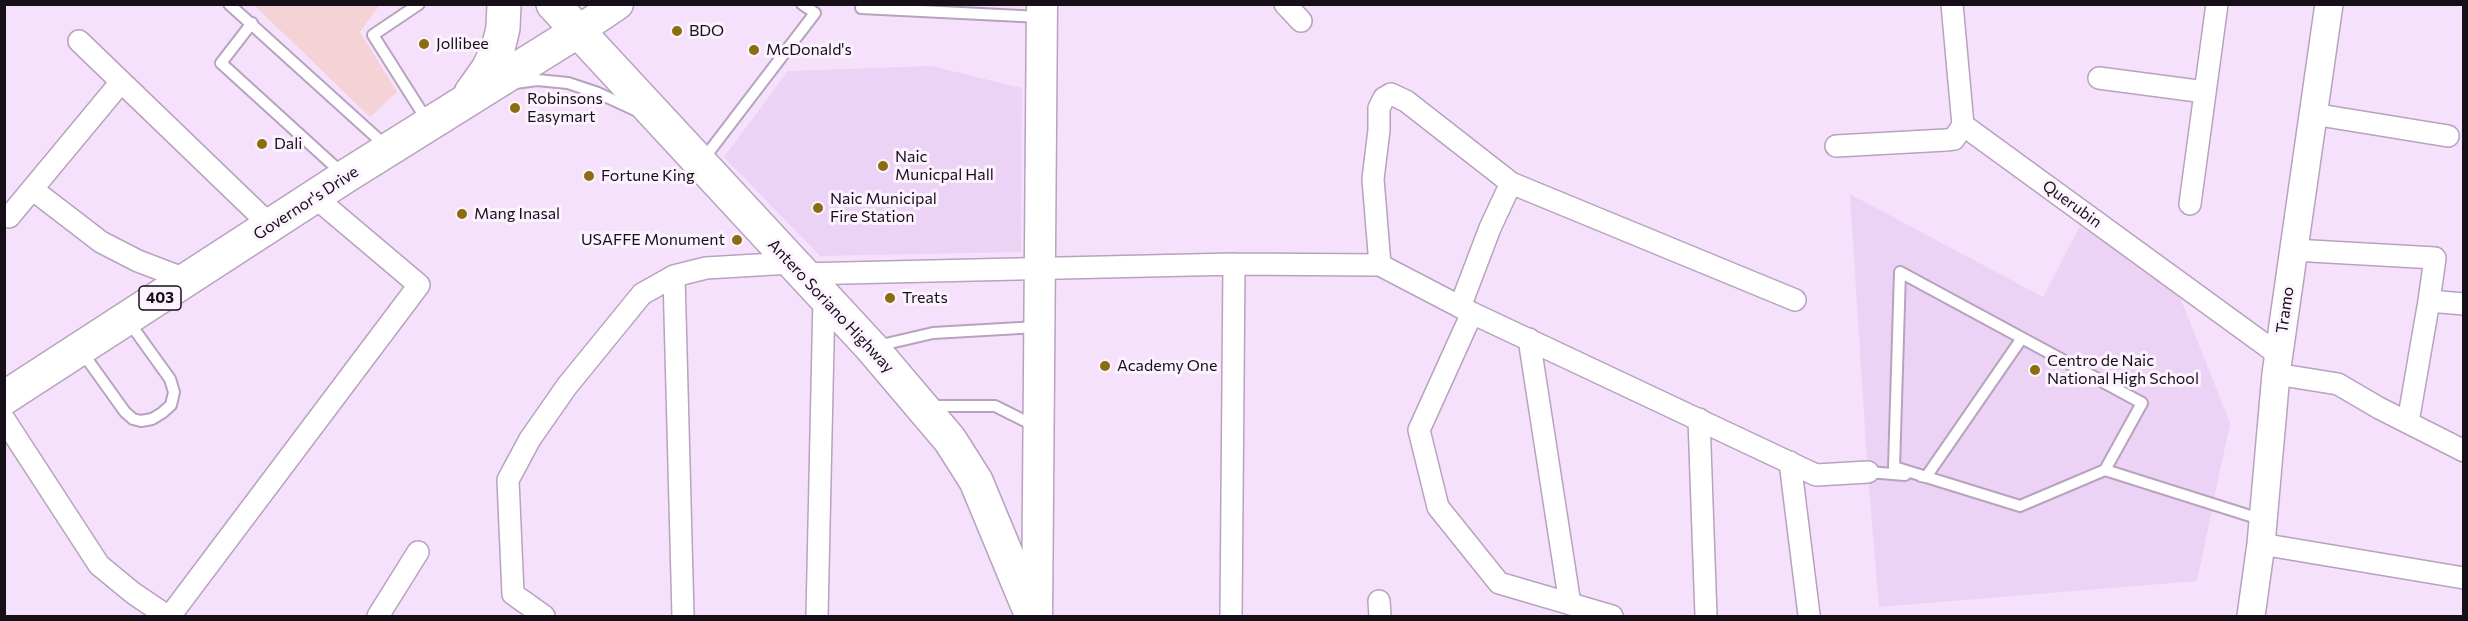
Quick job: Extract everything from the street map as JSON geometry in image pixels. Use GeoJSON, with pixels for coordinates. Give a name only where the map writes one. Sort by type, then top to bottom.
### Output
{"type":"FeatureCollection","features":[{"type":"Feature","properties":{"kind":"main road"},"geometry":{"type":"LineString","coordinates":[[464,101],[488,69],[498,49],[503,28],[504,4]]}},
{"type":"Feature","properties":{"kind":"main road"},"geometry":{"type":"LineString","coordinates":[[553,4],[578,31]]}},
{"type":"Feature","properties":{"kind":"main road","name":"403"},"geometry":{"type":"LineString","coordinates":[[578,31],[618,4]]}},
{"type":"Feature","properties":{"kind":"main road"},"geometry":{"type":"LineString","coordinates":[[1037,616],[1042,11]]}},
{"type":"Feature","properties":{"kind":"main road","name":"Governor's Drive"},"geometry":{"type":"LineString","coordinates":[[4,398],[346,176],[578,31]]}},
{"type":"Feature","properties":{"kind":"main road","name":"Antero Soriano Highway"},"geometry":{"type":"LineString","coordinates":[[578,31],[872,348],[950,440],[976,481],[1032,616]]}},
{"type":"Feature","properties":{"kind":"street"},"geometry":{"type":"LineString","coordinates":[[1285,4],[1301,21]]}},
{"type":"Feature","properties":{"kind":"street"},"geometry":{"type":"LineString","coordinates":[[1836,146],[1946,140],[1954,139],[1959,134],[1963,125],[1952,4]]}},
{"type":"Feature","properties":{"kind":"street"},"geometry":{"type":"LineString","coordinates":[[2190,204],[2217,4]]}},
{"type":"Feature","properties":{"kind":"street","name":"Tramo"},"geometry":{"type":"LineString","coordinates":[[2251,616],[2262,532],[2277,364],[2329,4]]}},
{"type":"Feature","properties":{"kind":"street"},"geometry":{"type":"LineString","coordinates":[[79,41],[271,226]]}},
{"type":"Feature","properties":{"kind":"street"},"geometry":{"type":"LineString","coordinates":[[2099,78],[2205,92]]}},
{"type":"Feature","properties":{"kind":"street"},"geometry":{"type":"LineString","coordinates":[[9,217],[121,82]]}},
{"type":"Feature","properties":{"kind":"street"},"geometry":{"type":"LineString","coordinates":[[1380,265],[1373,179],[1379,130],[1379,108],[1384,98],[1391,94],[1406,101],[1441,126],[1511,183],[1795,300]]}},
{"type":"Feature","properties":{"kind":"street"},"geometry":{"type":"LineString","coordinates":[[2313,114],[2448,136]]}},
{"type":"Feature","properties":{"kind":"street","name":"Querubin"},"geometry":{"type":"LineString","coordinates":[[1963,125],[2277,364]]}},
{"type":"Feature","properties":{"kind":"street"},"geometry":{"type":"LineString","coordinates":[[1511,183],[1490,228],[1466,310],[1419,430],[1438,507],[1499,583],[1612,616]]}},
{"type":"Feature","properties":{"kind":"street"},"geometry":{"type":"LineString","coordinates":[[32,189],[101,242],[138,261],[188,280]]}},
{"type":"Feature","properties":{"kind":"street"},"geometry":{"type":"LineString","coordinates":[[4,419],[99,565],[132,593],[169,616],[419,285],[315,198]]}},
{"type":"Feature","properties":{"kind":"street"},"geometry":{"type":"LineString","coordinates":[[2294,250],[2435,258],[2408,422]]}},
{"type":"Feature","properties":{"kind":"street"},"geometry":{"type":"LineString","coordinates":[[1231,616],[1234,264]]}},
{"type":"Feature","properties":{"kind":"street"},"geometry":{"type":"LineString","coordinates":[[544,616],[513,594],[508,480],[530,439],[567,386],[642,294],[674,276],[706,268],[1380,265],[1466,310],[1816,475],[1868,472]]}},
{"type":"Feature","properties":{"kind":"street"},"geometry":{"type":"LineString","coordinates":[[674,276],[683,616]]}},
{"type":"Feature","properties":{"kind":"street"},"geometry":{"type":"LineString","coordinates":[[818,616],[824,298]]}},
{"type":"Feature","properties":{"kind":"street"},"geometry":{"type":"LineString","coordinates":[[2428,301],[2463,304]]}},
{"type":"Feature","properties":{"kind":"street"},"geometry":{"type":"LineString","coordinates":[[1529,339],[1570,604]]}},
{"type":"Feature","properties":{"kind":"street"},"geometry":{"type":"LineString","coordinates":[[2277,364],[2338,384],[2463,451]]}},
{"type":"Feature","properties":{"kind":"street"},"geometry":{"type":"LineString","coordinates":[[1699,419],[1706,616]]}},
{"type":"Feature","properties":{"kind":"street"},"geometry":{"type":"LineString","coordinates":[[1790,462],[1809,615]]}},
{"type":"Feature","properties":{"kind":"street"},"geometry":{"type":"LineString","coordinates":[[2262,532],[2463,578]]}},
{"type":"Feature","properties":{"kind":"street"},"geometry":{"type":"LineString","coordinates":[[378,616],[418,552]]}},
{"type":"Feature","properties":{"kind":"lane"},"geometry":{"type":"LineString","coordinates":[[229,4],[390,149]]}},
{"type":"Feature","properties":{"kind":"lane"},"geometry":{"type":"LineString","coordinates":[[420,4],[373,35],[429,124]]}},
{"type":"Feature","properties":{"kind":"lane"},"geometry":{"type":"LineString","coordinates":[[700,164],[814,13],[802,4]]}},
{"type":"Feature","properties":{"kind":"lane"},"geometry":{"type":"LineString","coordinates":[[861,8],[1042,11]]}},
{"type":"Feature","properties":{"kind":"lane"},"geometry":{"type":"LineString","coordinates":[[252,23],[221,63],[346,176]]}},
{"type":"Feature","properties":{"kind":"lane"},"geometry":{"type":"LineString","coordinates":[[464,101],[518,83],[552,80],[598,93],[665,126]]}},
{"type":"Feature","properties":{"kind":"lane"},"geometry":{"type":"LineString","coordinates":[[1900,272],[2142,403],[2105,470],[2020,506],[1894,466],[1900,272]]}},
{"type":"Feature","properties":{"kind":"lane"},"geometry":{"type":"LineString","coordinates":[[80,350],[125,412],[141,421],[152,419],[162,413],[171,405],[174,392],[170,379],[127,319]]}},
{"type":"Feature","properties":{"kind":"lane"},"geometry":{"type":"LineString","coordinates":[[872,348],[933,333],[1040,327]]}},
{"type":"Feature","properties":{"kind":"lane"},"geometry":{"type":"LineString","coordinates":[[1926,477],[2022,338]]}},
{"type":"Feature","properties":{"kind":"lane"},"geometry":{"type":"LineString","coordinates":[[922,405],[995,406],[1040,429]]}},
{"type":"Feature","properties":{"kind":"lane"},"geometry":{"type":"LineString","coordinates":[[2105,470],[2262,532]]}},
{"type":"Feature","properties":{"kind":"lane"},"geometry":{"type":"LineString","coordinates":[[1868,472],[1926,477]]}},
{"type":"Feature","properties":{"kind":"shaded area"},"geometry":{"type":"Polygon","coordinates":[[[253,4],[379,6],[360,32],[397,92],[370,117],[253,4]]]}},
{"type":"Feature","properties":{"kind":"shaded area"},"geometry":{"type":"Polygon","coordinates":[[[931,66],[1022,88],[1021,252],[820,256],[724,157],[788,71],[931,66]]]}},
{"type":"Feature","properties":{"kind":"shaded area","name":"Centro de Naic National High School"},"geometry":{"type":"Polygon","coordinates":[[[1850,194],[2043,297],[2080,226],[2176,287],[2230,423],[2197,581],[1879,607],[1867,462],[1850,194]]]}},
{"type":"Feature","properties":{"kind":"place","name":"BDO"},"geometry":{"type":"Point","coordinates":[677,31]}},
{"type":"Feature","properties":{"kind":"place","name":"Jollibee"},"geometry":{"type":"Point","coordinates":[424,44]}},
{"type":"Feature","properties":{"kind":"place","name":"McDonald's"},"geometry":{"type":"Point","coordinates":[754,50]}},
{"type":"Feature","properties":{"kind":"place","name":"Robinsons Easymart"},"geometry":{"type":"Point","coordinates":[515,108]}},
{"type":"Feature","properties":{"kind":"place","name":"Dali"},"geometry":{"type":"Point","coordinates":[262,144]}},
{"type":"Feature","properties":{"kind":"place","name":"Naic Municpal Hall"},"geometry":{"type":"Point","coordinates":[883,166]}},
{"type":"Feature","properties":{"kind":"place","name":"Fortune King"},"geometry":{"type":"Point","coordinates":[589,176]}},
{"type":"Feature","properties":{"kind":"place","name":"Naic Municipal Fire Station"},"geometry":{"type":"Point","coordinates":[818,208]}},
{"type":"Feature","properties":{"kind":"place","name":"Mang Inasal"},"geometry":{"type":"Point","coordinates":[462,214]}},
{"type":"Feature","properties":{"kind":"place","name":"USAFFE Monument"},"geometry":{"type":"Point","coordinates":[737,240]}},
{"type":"Feature","properties":{"kind":"place","name":"Treats"},"geometry":{"type":"Point","coordinates":[890,298]}},
{"type":"Feature","properties":{"kind":"place","name":"Academy One"},"geometry":{"type":"Point","coordinates":[1105,366]}},
{"type":"Feature","properties":{"kind":"place","name":"Centro de Naic National High School"},"geometry":{"type":"Point","coordinates":[2035,370]}}]}
